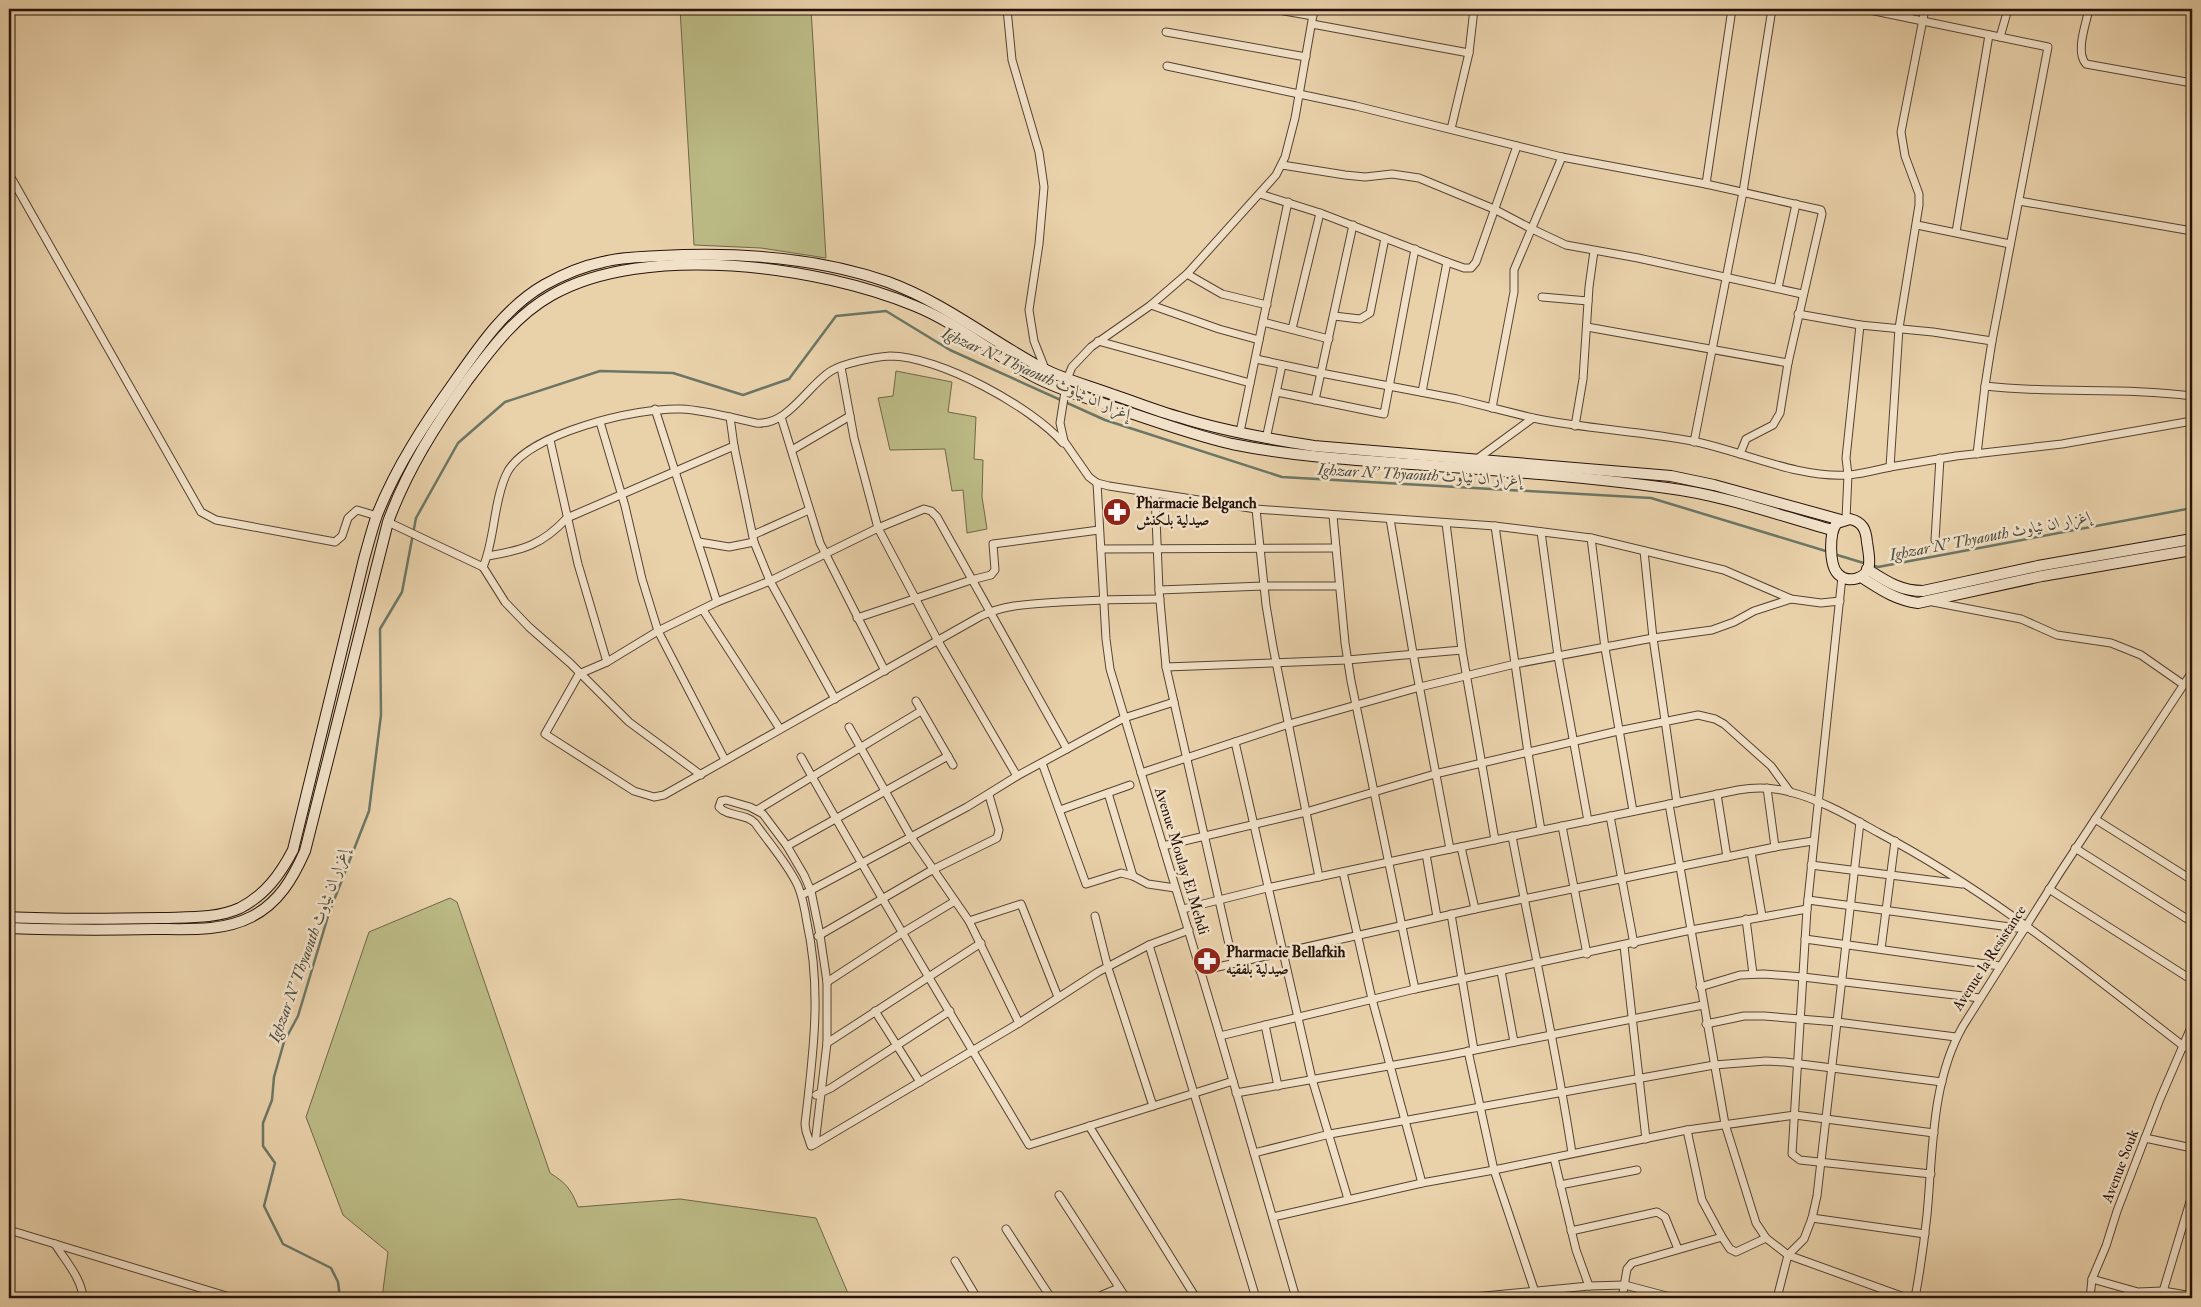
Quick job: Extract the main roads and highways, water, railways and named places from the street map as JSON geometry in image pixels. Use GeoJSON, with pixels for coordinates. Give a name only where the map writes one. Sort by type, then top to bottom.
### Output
{"type":"FeatureCollection","features":[{"type":"Feature","properties":{"kind":"waterway","name":"Ighzar N' Thyaouth إغزار ان ثياوث"},"geometry":{"type":"LineString","coordinates":[[340,1298],[338,1282],[331,1268],[283,1244],[264,1206],[275,1163],[263,1146],[263,1123],[272,1100],[274,1077],[284,1042],[298,1016],[329,913],[369,811],[381,715],[380,629],[402,592],[416,518],[458,443],[505,402],[600,371],[673,373],[743,395],[789,379],[836,316],[886,311],[950,350],[1105,420],[1282,477],[1651,498],[1829,552]]}},
{"type":"Feature","properties":{"kind":"waterway","name":"Ighzar N' Thyaouth إغزار ان ثياوث"},"geometry":{"type":"LineString","coordinates":[[1872,565],[1878,567],[2192,508]]}},
{"type":"Feature","properties":{"kind":"waterway","name":"Ighzar N' Thyaouth إغزار ان ثياوث"},"geometry":{"type":"LineString","coordinates":[[1834,554],[1867,564]]}},
{"type":"Feature","properties":{"kind":"place","name":"Pharmacie Belganch صيدلية بلكنش"},"geometry":{"type":"Point","coordinates":[1117,512]}},
{"type":"Feature","properties":{"kind":"place","name":"Pharmacie Bellafkih صيدلية بلفقيه"},"geometry":{"type":"Point","coordinates":[1207,961]}}]}
